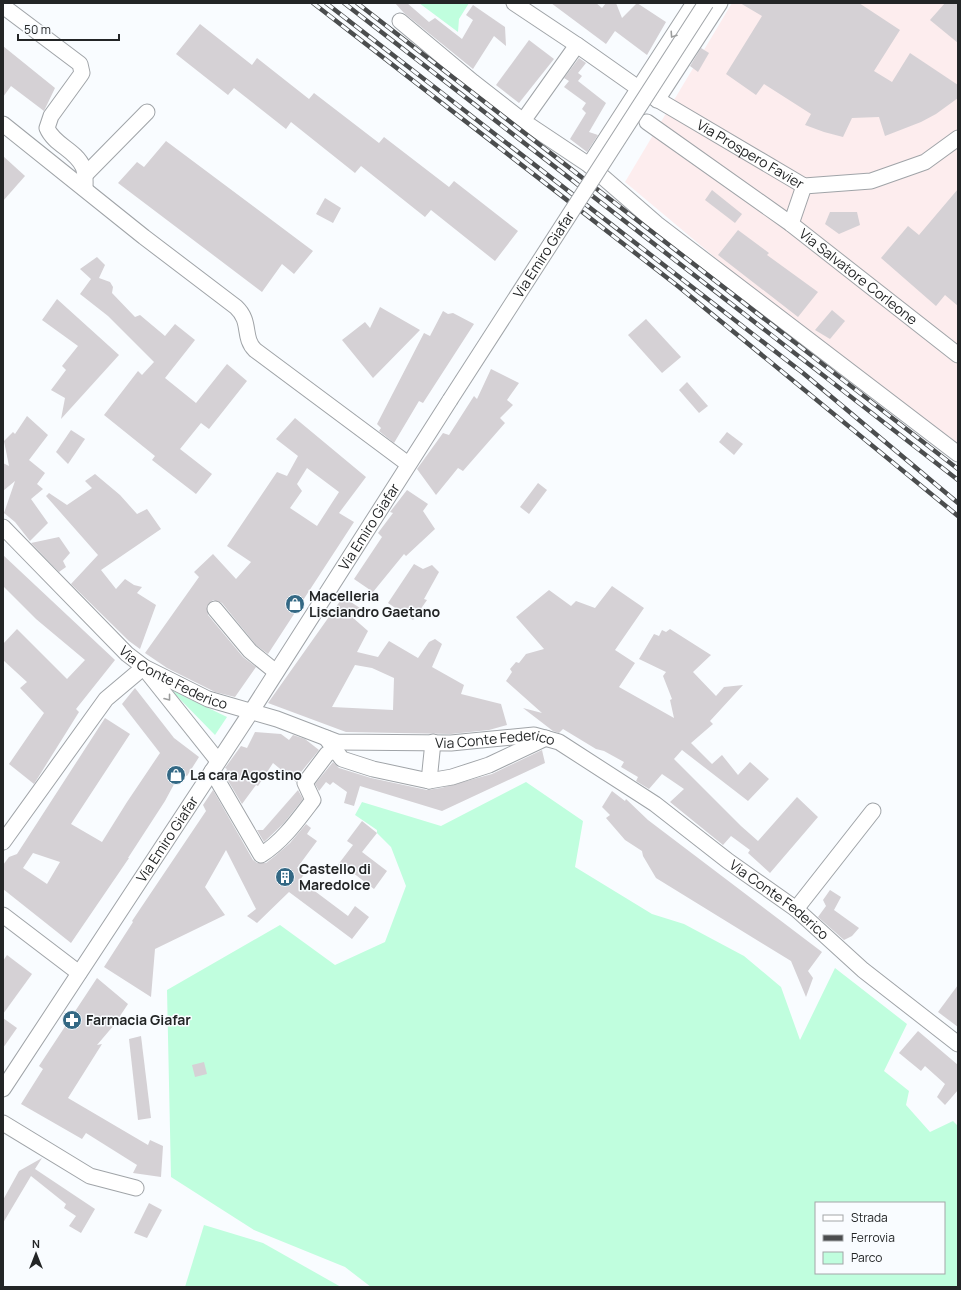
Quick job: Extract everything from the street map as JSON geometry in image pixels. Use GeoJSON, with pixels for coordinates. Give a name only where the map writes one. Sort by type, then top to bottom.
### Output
{"type":"FeatureCollection","features":[{"type":"Feature","properties":{"kind":"street","name":"Via Prospero Favier"},"geometry":{"type":"LineString","coordinates":[[514,3],[657,100],[804,186],[871,181],[925,162],[958,138]]}},
{"type":"Feature","properties":{"kind":"street"},"geometry":{"type":"LineString","coordinates":[[589,165],[694,3]]}},
{"type":"Feature","properties":{"kind":"street","name":"Via Emiro Giafar"},"geometry":{"type":"LineString","coordinates":[[3,1089],[251,712],[408,464],[706,3]]}},
{"type":"Feature","properties":{"kind":"street"},"geometry":{"type":"LineString","coordinates":[[657,100],[720,3]]}},
{"type":"Feature","properties":{"kind":"street"},"geometry":{"type":"LineString","coordinates":[[3,6],[80,64],[82,73],[51,116],[47,128],[53,137],[80,162],[85,182]]}},
{"type":"Feature","properties":{"kind":"street"},"geometry":{"type":"LineString","coordinates":[[400,22],[523,121],[589,165],[657,224],[958,454]]}},
{"type":"Feature","properties":{"kind":"street"},"geometry":{"type":"LineString","coordinates":[[523,121],[577,45]]}},
{"type":"Feature","properties":{"kind":"street"},"geometry":{"type":"LineString","coordinates":[[85,182],[147,112]]}},
{"type":"Feature","properties":{"kind":"street"},"geometry":{"type":"LineString","coordinates":[[647,122],[791,224]]}},
{"type":"Feature","properties":{"kind":"street"},"geometry":{"type":"LineString","coordinates":[[3,124],[85,182],[240,311],[246,320],[249,343],[255,350],[408,464]]}},
{"type":"Feature","properties":{"kind":"street","name":"Via Salvatore Corleone"},"geometry":{"type":"LineString","coordinates":[[804,186],[791,224],[958,355]]}},
{"type":"Feature","properties":{"kind":"street","name":"Via Conte Federico"},"geometry":{"type":"LineString","coordinates":[[3,527],[127,654],[144,667],[208,699],[277,719],[336,742],[451,743],[534,735],[559,742],[655,804],[728,861],[796,909],[864,970],[958,1044]]}},
{"type":"Feature","properties":{"kind":"street"},"geometry":{"type":"LineString","coordinates":[[215,609],[250,651],[276,672]]}},
{"type":"Feature","properties":{"kind":"street"},"geometry":{"type":"LineString","coordinates":[[3,842],[106,699],[144,667],[215,766],[261,855],[276,845],[290,831],[313,800],[305,783],[327,754],[335,750]]}},
{"type":"Feature","properties":{"kind":"street"},"geometry":{"type":"LineString","coordinates":[[326,738],[342,759],[374,769],[429,781],[452,777],[489,765],[546,738]]}},
{"type":"Feature","properties":{"kind":"street"},"geometry":{"type":"LineString","coordinates":[[429,781],[433,742]]}},
{"type":"Feature","properties":{"kind":"street"},"geometry":{"type":"LineString","coordinates":[[796,909],[873,811]]}},
{"type":"Feature","properties":{"kind":"street"},"geometry":{"type":"LineString","coordinates":[[3,915],[79,973]]}},
{"type":"Feature","properties":{"kind":"street"},"geometry":{"type":"LineString","coordinates":[[3,1123],[90,1176],[136,1188]]}},
{"type":"Feature","properties":{"kind":"shaded area"},"geometry":{"type":"Polygon","coordinates":[[[732,3],[958,3],[958,449],[779,311],[625,182],[732,3]]]}},
{"type":"Feature","properties":{"kind":"green space"},"geometry":{"type":"Polygon","coordinates":[[[419,3],[469,3],[459,19],[458,32],[419,3]]]}},
{"type":"Feature","properties":{"kind":"green space"},"geometry":{"type":"Polygon","coordinates":[[[171,690],[227,717],[215,735],[171,690]]]}},
{"type":"Feature","properties":{"kind":"green space"},"geometry":{"type":"Polygon","coordinates":[[[526,782],[583,821],[575,867],[652,914],[684,924],[744,956],[781,987],[800,1040],[835,968],[907,1024],[884,1071],[909,1091],[906,1105],[930,1132],[953,1121],[958,1126],[958,1287],[371,1287],[345,1267],[254,1230],[171,1177],[167,990],[280,925],[335,965],[385,942],[406,886],[391,847],[377,833],[377,830],[355,815],[362,802],[441,826],[526,782]]]}},
{"type":"Feature","properties":{"kind":"green space"},"geometry":{"type":"Polygon","coordinates":[[[204,1225],[263,1243],[341,1287],[185,1287],[204,1225]]]}},
{"type":"Feature","properties":{"kind":"building"},"geometry":{"type":"Polygon","coordinates":[[[395,3],[407,3],[429,22],[435,18],[462,39],[473,20],[466,15],[473,5],[505,27],[506,46],[494,36],[473,69],[404,13],[395,3]]]}},
{"type":"Feature","properties":{"kind":"building"},"geometry":{"type":"Polygon","coordinates":[[[551,3],[596,3],[602,8],[606,3],[616,3],[622,18],[637,3],[666,22],[647,55],[615,31],[606,44],[551,3]]]}},
{"type":"Feature","properties":{"kind":"building"},"geometry":{"type":"Polygon","coordinates":[[[740,3],[859,3],[900,30],[874,71],[892,82],[910,53],[958,85],[958,98],[936,114],[921,122],[885,136],[879,117],[852,118],[843,137],[805,125],[811,114],[764,84],[756,95],[726,74],[762,16],[740,3]]]}},
{"type":"Feature","properties":{"kind":"building"},"geometry":{"type":"Polygon","coordinates":[[[945,3],[958,3],[958,43],[930,20],[945,3]]]}},
{"type":"Feature","properties":{"kind":"building"},"geometry":{"type":"Polygon","coordinates":[[[200,24],[252,65],[257,58],[309,99],[314,93],[379,143],[384,137],[449,187],[454,181],[518,231],[495,261],[431,210],[425,217],[361,166],[355,173],[291,122],[286,129],[234,88],[228,95],[176,54],[200,24]]]}},
{"type":"Feature","properties":{"kind":"building"},"geometry":{"type":"Polygon","coordinates":[[[529,40],[554,59],[519,103],[496,85],[529,40]]]}},
{"type":"Feature","properties":{"kind":"building"},"geometry":{"type":"Polygon","coordinates":[[[3,46],[55,88],[44,111],[11,86],[3,97],[3,46]]]}},
{"type":"Feature","properties":{"kind":"building"},"geometry":{"type":"Polygon","coordinates":[[[701,48],[709,53],[698,72],[690,66],[701,48]]]}},
{"type":"Feature","properties":{"kind":"building"},"geometry":{"type":"Polygon","coordinates":[[[579,58],[586,63],[578,73],[582,76],[578,81],[606,103],[589,132],[598,135],[587,152],[570,139],[586,113],[582,109],[586,103],[564,87],[569,81],[564,78],[579,58]]]}},
{"type":"Feature","properties":{"kind":"building"},"geometry":{"type":"Polygon","coordinates":[[[166,141],[313,251],[294,274],[282,264],[262,292],[118,183],[137,162],[144,167],[166,141]]]}},
{"type":"Feature","properties":{"kind":"building"},"geometry":{"type":"Polygon","coordinates":[[[3,156],[25,176],[3,201],[3,156]]]}},
{"type":"Feature","properties":{"kind":"building"},"geometry":{"type":"Polygon","coordinates":[[[958,189],[958,306],[945,295],[936,306],[881,258],[908,226],[919,235],[958,189]]]}},
{"type":"Feature","properties":{"kind":"building"},"geometry":{"type":"Polygon","coordinates":[[[712,190],[742,214],[735,223],[705,200],[712,190]]]}},
{"type":"Feature","properties":{"kind":"building"},"geometry":{"type":"Polygon","coordinates":[[[325,198],[341,208],[333,223],[316,214],[325,198]]]}},
{"type":"Feature","properties":{"kind":"building"},"geometry":{"type":"Polygon","coordinates":[[[830,212],[857,212],[860,225],[839,234],[825,224],[830,212]]]}},
{"type":"Feature","properties":{"kind":"building"},"geometry":{"type":"Polygon","coordinates":[[[738,230],[769,253],[767,255],[818,292],[798,317],[718,255],[738,230]]]}},
{"type":"Feature","properties":{"kind":"building"},"geometry":{"type":"Polygon","coordinates":[[[97,257],[105,265],[99,278],[110,282],[113,287],[112,293],[135,317],[140,315],[165,336],[175,324],[195,340],[165,378],[196,403],[227,364],[247,381],[209,429],[201,423],[180,449],[212,474],[196,494],[152,460],[155,456],[104,415],[138,371],[142,375],[154,362],[108,316],[80,294],[91,279],[80,269],[97,257]]]}},
{"type":"Feature","properties":{"kind":"building"},"geometry":{"type":"Polygon","coordinates":[[[57,299],[119,355],[61,419],[65,398],[51,390],[66,370],[62,366],[78,346],[42,320],[57,299]]]}},
{"type":"Feature","properties":{"kind":"building"},"geometry":{"type":"Polygon","coordinates":[[[380,307],[420,330],[373,378],[342,340],[365,322],[370,328],[380,307]]]}},
{"type":"Feature","properties":{"kind":"building"},"geometry":{"type":"Polygon","coordinates":[[[832,310],[845,321],[830,339],[815,330],[832,310]]]}},
{"type":"Feature","properties":{"kind":"building"},"geometry":{"type":"Polygon","coordinates":[[[443,311],[448,314],[453,313],[474,324],[423,403],[419,401],[394,443],[379,431],[381,428],[377,424],[424,333],[430,336],[443,311]]]}},
{"type":"Feature","properties":{"kind":"building"},"geometry":{"type":"Polygon","coordinates":[[[646,319],[681,357],[662,373],[628,335],[646,319]]]}},
{"type":"Feature","properties":{"kind":"building"},"geometry":{"type":"Polygon","coordinates":[[[491,369],[519,383],[507,400],[513,405],[500,418],[505,423],[463,471],[458,468],[436,495],[417,469],[443,433],[449,435],[474,396],[477,399],[491,369]]]}},
{"type":"Feature","properties":{"kind":"building"},"geometry":{"type":"Polygon","coordinates":[[[687,382],[708,406],[699,413],[679,390],[687,382]]]}},
{"type":"Feature","properties":{"kind":"building"},"geometry":{"type":"Polygon","coordinates":[[[27,416],[48,435],[29,460],[45,473],[37,484],[43,489],[31,499],[48,523],[30,541],[15,522],[4,513],[15,481],[3,491],[3,463],[9,466],[4,441],[13,432],[15,434],[27,416]]]}},
{"type":"Feature","properties":{"kind":"building"},"geometry":{"type":"Polygon","coordinates":[[[295,418],[366,477],[339,513],[354,522],[268,654],[256,645],[222,603],[213,600],[207,606],[208,615],[243,657],[256,667],[235,697],[215,692],[167,668],[145,653],[199,577],[194,572],[213,554],[236,579],[251,562],[227,546],[277,472],[287,476],[298,456],[276,439],[295,418]],[[307,468],[297,484],[302,491],[290,508],[317,526],[339,492],[307,468]]]}},
{"type":"Feature","properties":{"kind":"building"},"geometry":{"type":"Polygon","coordinates":[[[71,430],[85,439],[68,464],[56,452],[71,430]]]}},
{"type":"Feature","properties":{"kind":"building"},"geometry":{"type":"Polygon","coordinates":[[[727,432],[743,444],[734,455],[719,442],[727,432]]]}},
{"type":"Feature","properties":{"kind":"building"},"geometry":{"type":"Polygon","coordinates":[[[95,474],[120,495],[137,514],[147,509],[161,529],[101,570],[116,589],[125,579],[134,585],[142,587],[137,593],[156,605],[140,649],[129,641],[71,584],[98,555],[46,496],[49,493],[67,505],[92,488],[85,481],[95,474]]]}},
{"type":"Feature","properties":{"kind":"building"},"geometry":{"type":"Polygon","coordinates":[[[538,483],[547,490],[529,514],[520,507],[538,483]]]}},
{"type":"Feature","properties":{"kind":"building"},"geometry":{"type":"Polygon","coordinates":[[[407,490],[428,504],[423,511],[435,529],[406,556],[404,554],[373,592],[354,579],[382,537],[378,533],[393,513],[390,512],[407,490]]]}},
{"type":"Feature","properties":{"kind":"building"},"geometry":{"type":"Polygon","coordinates":[[[59,537],[70,553],[63,561],[66,567],[59,572],[31,543],[59,537]]]}},
{"type":"Feature","properties":{"kind":"building"},"geometry":{"type":"Polygon","coordinates":[[[3,555],[115,660],[76,709],[79,712],[34,784],[9,764],[44,713],[20,688],[27,682],[3,660],[3,644],[17,629],[67,679],[85,660],[36,619],[3,586],[3,555]]]}},
{"type":"Feature","properties":{"kind":"building"},"geometry":{"type":"Polygon","coordinates":[[[414,564],[423,569],[432,565],[439,572],[424,599],[427,600],[413,620],[388,603],[414,564]]]}},
{"type":"Feature","properties":{"kind":"building"},"geometry":{"type":"Polygon","coordinates":[[[612,586],[644,608],[615,650],[635,663],[619,687],[674,718],[670,700],[672,699],[663,676],[666,672],[639,659],[654,634],[659,636],[662,630],[666,632],[670,629],[711,655],[693,672],[716,696],[724,687],[743,685],[710,721],[713,724],[691,743],[712,764],[722,755],[738,775],[750,762],[769,779],[748,801],[682,750],[674,759],[758,841],[797,797],[818,817],[770,873],[748,853],[750,850],[731,836],[723,845],[670,802],[684,789],[662,774],[649,789],[636,781],[638,777],[621,767],[624,762],[604,751],[596,749],[563,729],[559,733],[553,731],[523,708],[542,713],[506,681],[512,672],[510,669],[516,662],[519,663],[526,654],[544,649],[516,617],[549,590],[571,606],[576,601],[595,608],[612,586]]]}},
{"type":"Feature","properties":{"kind":"building"},"geometry":{"type":"Polygon","coordinates":[[[343,597],[360,608],[352,617],[368,631],[357,652],[378,657],[389,641],[418,658],[429,642],[435,639],[442,644],[432,667],[464,685],[461,694],[501,704],[507,725],[489,730],[451,734],[346,732],[268,703],[343,597]],[[355,665],[332,707],[393,710],[394,678],[372,668],[355,665]]]}},
{"type":"Feature","properties":{"kind":"building"},"geometry":{"type":"Polygon","coordinates":[[[135,688],[174,738],[199,757],[187,776],[180,773],[165,801],[129,858],[71,943],[3,889],[3,865],[9,857],[17,854],[105,718],[130,734],[71,824],[102,842],[160,753],[122,704],[135,688]],[[33,853],[23,868],[47,884],[60,862],[33,853]]]}},
{"type":"Feature","properties":{"kind":"building"},"geometry":{"type":"Polygon","coordinates":[[[255,732],[281,734],[289,740],[293,735],[305,739],[319,750],[297,777],[296,782],[273,763],[258,786],[256,785],[242,804],[224,774],[227,769],[225,768],[241,746],[247,748],[255,732]]]}},
{"type":"Feature","properties":{"kind":"building"},"geometry":{"type":"Polygon","coordinates":[[[542,750],[545,763],[442,811],[360,786],[354,806],[344,803],[347,792],[333,782],[330,785],[326,782],[319,791],[315,784],[333,762],[339,768],[371,778],[427,790],[441,788],[492,774],[542,750]]]}},
{"type":"Feature","properties":{"kind":"building"},"geometry":{"type":"Polygon","coordinates":[[[213,790],[253,860],[257,863],[266,863],[275,856],[290,843],[306,824],[311,828],[307,834],[317,841],[297,868],[305,873],[300,880],[348,916],[355,906],[369,917],[352,939],[289,892],[257,923],[247,916],[256,909],[226,850],[205,887],[225,915],[155,949],[151,997],[104,967],[133,922],[132,921],[206,811],[203,805],[213,790]]]}},
{"type":"Feature","properties":{"kind":"building"},"geometry":{"type":"Polygon","coordinates":[[[298,790],[303,799],[283,824],[264,842],[257,830],[263,830],[298,790]]]}},
{"type":"Feature","properties":{"kind":"building"},"geometry":{"type":"Polygon","coordinates":[[[612,791],[625,801],[626,799],[648,820],[822,952],[808,971],[813,978],[806,997],[791,961],[656,878],[643,856],[642,851],[625,840],[606,818],[610,815],[602,807],[612,791]]]}},
{"type":"Feature","properties":{"kind":"building"},"geometry":{"type":"Polygon","coordinates":[[[362,821],[377,833],[362,852],[387,871],[374,889],[348,869],[345,873],[337,866],[353,845],[347,841],[362,821]]]}},
{"type":"Feature","properties":{"kind":"building"},"geometry":{"type":"Polygon","coordinates":[[[830,890],[841,897],[834,910],[859,928],[852,936],[844,940],[818,917],[826,906],[823,900],[830,890]]]}},
{"type":"Feature","properties":{"kind":"building"},"geometry":{"type":"Polygon","coordinates":[[[7,955],[32,974],[3,1014],[3,961],[7,955]]]}},
{"type":"Feature","properties":{"kind":"building"},"geometry":{"type":"Polygon","coordinates":[[[97,978],[128,1004],[114,1025],[97,1045],[102,1044],[68,1098],[148,1145],[150,1140],[163,1146],[161,1177],[133,1173],[137,1165],[86,1133],[82,1139],[21,1104],[43,1069],[39,1066],[97,978]]]}},
{"type":"Feature","properties":{"kind":"building"},"geometry":{"type":"Polygon","coordinates":[[[958,985],[958,1027],[938,1012],[958,985]]]}},
{"type":"Feature","properties":{"kind":"building"},"geometry":{"type":"Polygon","coordinates":[[[3,1018],[17,1028],[3,1048],[3,1018]]]}},
{"type":"Feature","properties":{"kind":"building"},"geometry":{"type":"Polygon","coordinates":[[[918,1031],[958,1065],[958,1090],[945,1105],[937,1097],[945,1084],[925,1066],[921,1071],[899,1053],[918,1031]]]}},
{"type":"Feature","properties":{"kind":"building"},"geometry":{"type":"Polygon","coordinates":[[[141,1036],[151,1118],[138,1120],[129,1039],[141,1036]]]}},
{"type":"Feature","properties":{"kind":"building"},"geometry":{"type":"Polygon","coordinates":[[[204,1062],[207,1074],[195,1077],[192,1065],[204,1062]]]}},
{"type":"Feature","properties":{"kind":"building"},"geometry":{"type":"Polygon","coordinates":[[[42,1158],[35,1169],[95,1209],[81,1233],[69,1226],[76,1216],[64,1208],[66,1204],[31,1176],[3,1223],[3,1200],[19,1171],[42,1158]]]}},
{"type":"Feature","properties":{"kind":"building"},"geometry":{"type":"Polygon","coordinates":[[[149,1203],[162,1210],[147,1238],[134,1233],[149,1203]]]}},
{"type":"Feature","properties":{"kind":"railway"},"geometry":{"type":"LineString","coordinates":[[313,3],[679,287],[958,516]]}},
{"type":"Feature","properties":{"kind":"railway"},"geometry":{"type":"LineString","coordinates":[[326,3],[803,373],[958,503]]}},
{"type":"Feature","properties":{"kind":"railway"},"geometry":{"type":"LineString","coordinates":[[344,3],[958,480]]}},
{"type":"Feature","properties":{"kind":"railway"},"geometry":{"type":"LineString","coordinates":[[357,3],[958,469]]}},
{"type":"Feature","properties":{"kind":"place","name":"Macelleria Lisciandro Gaetano"},"geometry":{"type":"Point","coordinates":[295,604]}},
{"type":"Feature","properties":{"kind":"place","name":"La cara Agostino"},"geometry":{"type":"Point","coordinates":[176,775]}},
{"type":"Feature","properties":{"kind":"place","name":"Castello di Maredolce"},"geometry":{"type":"Point","coordinates":[285,877]}},
{"type":"Feature","properties":{"kind":"place","name":"Farmacia Giafar"},"geometry":{"type":"Point","coordinates":[72,1020]}}]}
